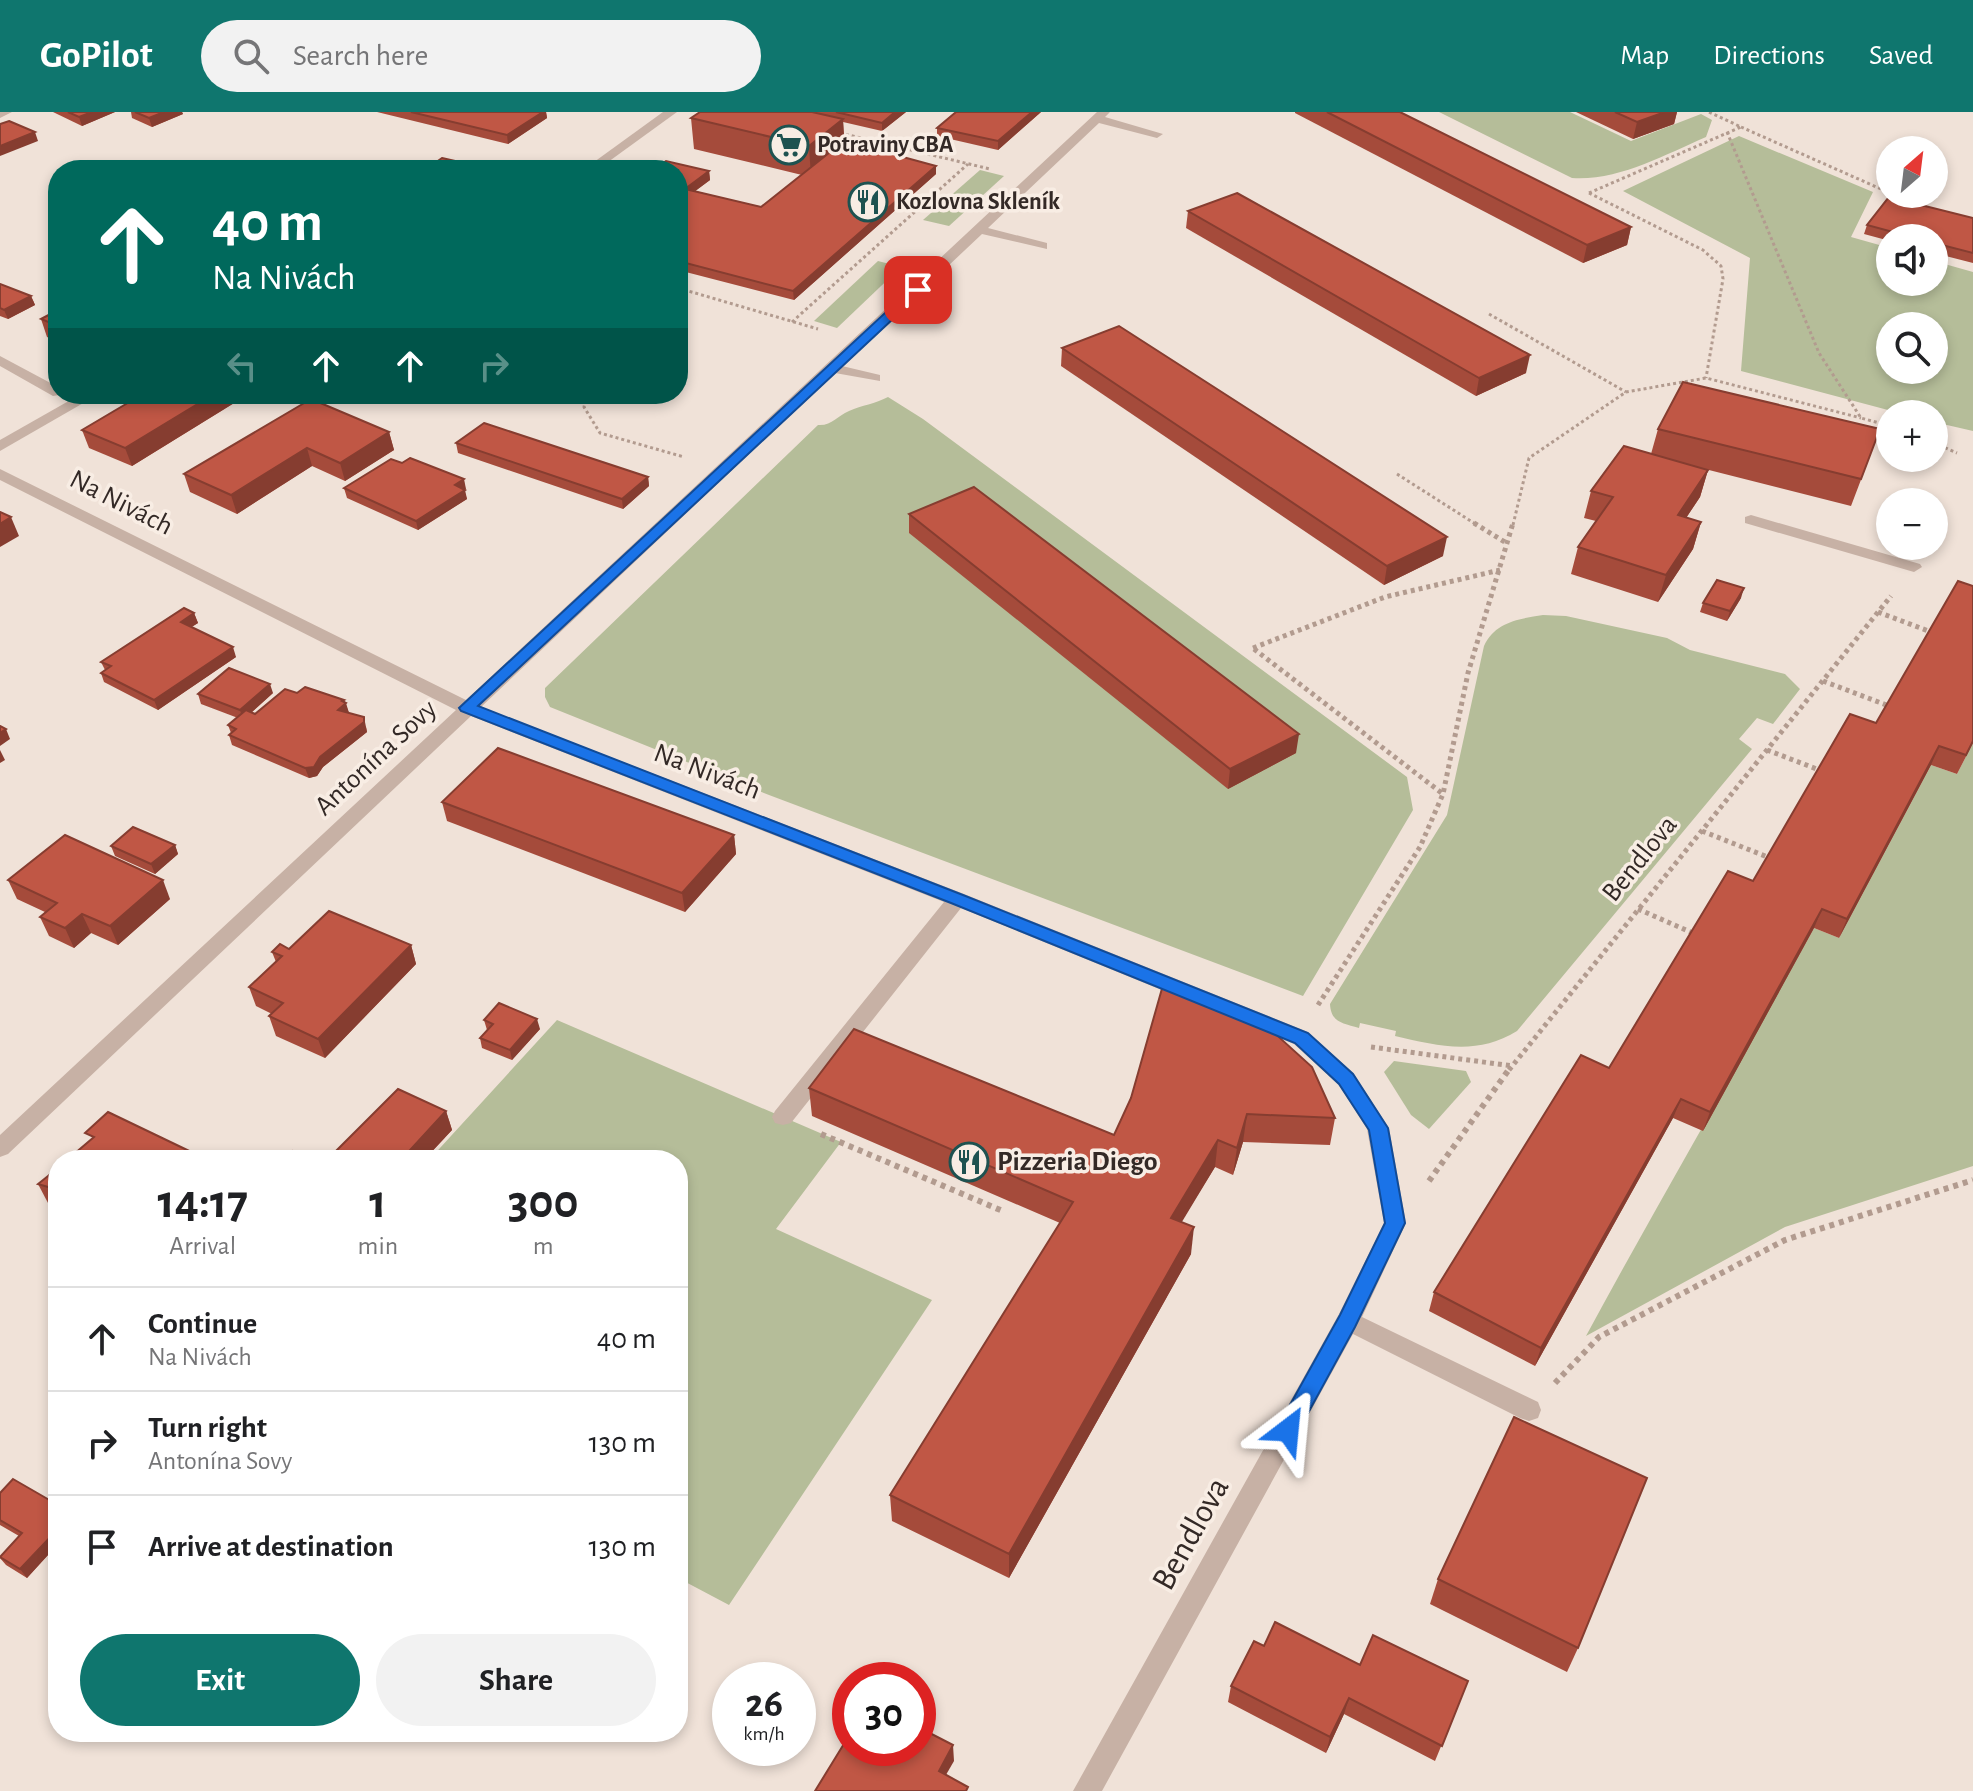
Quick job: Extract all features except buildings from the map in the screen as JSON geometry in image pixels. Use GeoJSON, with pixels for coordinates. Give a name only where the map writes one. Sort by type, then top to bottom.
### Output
{"type":"FeatureCollection","features":[{"type":"Feature","properties":{"kind":"street"},"geometry":{"type":"LineString","coordinates":[[0,114],[6,112]]}},
{"type":"Feature","properties":{"kind":"street"},"geometry":{"type":"LineString","coordinates":[[603,160],[671,112]]}},
{"type":"Feature","properties":{"kind":"street"},"geometry":{"type":"LineString","coordinates":[[1100,116],[1157,134]]}},
{"type":"Feature","properties":{"kind":"street","name":"Antonína Sovy"},"geometry":{"type":"LineString","coordinates":[[0,1148],[1100,116]]}},
{"type":"Feature","properties":{"kind":"street"},"geometry":{"type":"LineString","coordinates":[[981,230],[1042,246]]}},
{"type":"Feature","properties":{"kind":"street"},"geometry":{"type":"LineString","coordinates":[[0,360],[48,387]]}},
{"type":"Feature","properties":{"kind":"street"},"geometry":{"type":"LineString","coordinates":[[834,368],[875,378]]}},
{"type":"Feature","properties":{"kind":"street"},"geometry":{"type":"LineString","coordinates":[[0,446],[74,404]]}},
{"type":"Feature","properties":{"kind":"street","name":"Na Nivách"},"geometry":{"type":"LineString","coordinates":[[0,474],[467,708],[957,899],[1301,1038],[1346,1079],[1378,1128]]}},
{"type":"Feature","properties":{"kind":"street"},"geometry":{"type":"LineString","coordinates":[[1751,520],[1914,567]]}},
{"type":"Feature","properties":{"kind":"street"},"geometry":{"type":"LineString","coordinates":[[783,1117],[957,899]]}},
{"type":"Feature","properties":{"kind":"street","name":"Bendlova"},"geometry":{"type":"LineString","coordinates":[[1087,1791],[1348,1321],[1395,1223],[1378,1128]]}},
{"type":"Feature","properties":{"kind":"street"},"geometry":{"type":"LineString","coordinates":[[1348,1321],[1529,1410]]}},
{"type":"Feature","properties":{"kind":"path"},"geometry":{"type":"LineString","coordinates":[[1709,112],[1876,187]]}},
{"type":"Feature","properties":{"kind":"path"},"geometry":{"type":"LineString","coordinates":[[1706,378],[1723,279],[1721,266],[1703,250],[1589,193],[1741,127]]}},
{"type":"Feature","properties":{"kind":"path"},"geometry":{"type":"LineString","coordinates":[[1727,132],[1819,353],[1861,418]]}},
{"type":"Feature","properties":{"kind":"path"},"geometry":{"type":"LineString","coordinates":[[837,133],[1035,180]]}},
{"type":"Feature","properties":{"kind":"path"},"geometry":{"type":"LineString","coordinates":[[792,322],[968,164]]}},
{"type":"Feature","properties":{"kind":"path"},"geometry":{"type":"LineString","coordinates":[[688,291],[861,342]]}},
{"type":"Feature","properties":{"kind":"path"},"geometry":{"type":"LineString","coordinates":[[1489,314],[1626,392]]}},
{"type":"Feature","properties":{"kind":"path"},"geometry":{"type":"LineString","coordinates":[[1313,1012],[1420,847],[1443,794],[1468,673],[1501,569],[1529,458],[1626,392],[1706,378],[1876,422]]}},
{"type":"Feature","properties":{"kind":"path"},"geometry":{"type":"LineString","coordinates":[[585,404],[600,433],[724,468]]}},
{"type":"Feature","properties":{"kind":"path"},"geometry":{"type":"LineString","coordinates":[[1948,449],[1957,453]]}},
{"type":"Feature","properties":{"kind":"path"},"geometry":{"type":"LineString","coordinates":[[1397,474],[1508,544]]}},
{"type":"Feature","properties":{"kind":"path","name":"Bendlova"},"geometry":{"type":"LineString","coordinates":[[1428,1182],[1513,1066],[1914,567]]}},
{"type":"Feature","properties":{"kind":"path"},"geometry":{"type":"LineString","coordinates":[[1443,794],[1253,648],[1385,597],[1501,569]]}},
{"type":"Feature","properties":{"kind":"path"},"geometry":{"type":"LineString","coordinates":[[1878,612],[1931,632]]}},
{"type":"Feature","properties":{"kind":"path"},"geometry":{"type":"LineString","coordinates":[[1823,681],[1889,706]]}},
{"type":"Feature","properties":{"kind":"path"},"geometry":{"type":"LineString","coordinates":[[1767,750],[1822,771]]}},
{"type":"Feature","properties":{"kind":"path"},"geometry":{"type":"LineString","coordinates":[[1702,831],[1770,858]]}},
{"type":"Feature","properties":{"kind":"path"},"geometry":{"type":"LineString","coordinates":[[1638,909],[1695,934]]}},
{"type":"Feature","properties":{"kind":"path"},"geometry":{"type":"LineString","coordinates":[[1365,1046],[1513,1066]]}},
{"type":"Feature","properties":{"kind":"path"},"geometry":{"type":"LineString","coordinates":[[783,1117],[1005,1212]]}},
{"type":"Feature","properties":{"kind":"path"},"geometry":{"type":"LineString","coordinates":[[1529,1410],[1599,1337],[1772,1247],[1973,1180]]}},
{"type":"Feature","properties":{"kind":"green space"},"geometry":{"type":"Polygon","coordinates":[[[1439,112],[1570,112],[1631,141],[1701,114],[1712,120],[1706,137],[1658,159],[1607,175],[1572,178],[1439,112]]]}},
{"type":"Feature","properties":{"kind":"green space"},"geometry":{"type":"Polygon","coordinates":[[[1739,136],[1873,192],[1851,237],[1876,244],[1876,296],[1948,296],[1948,265],[1973,272],[1973,431],[1948,425],[1948,400],[1876,400],[1876,407],[1741,371],[1750,258],[1623,191],[1739,136]]]}},
{"type":"Feature","properties":{"kind":"green space"},"geometry":{"type":"Polygon","coordinates":[[[980,170],[1004,176],[949,226],[923,220],[980,170]]]}},
{"type":"Feature","properties":{"kind":"green space"},"geometry":{"type":"Polygon","coordinates":[[[878,261],[901,267],[837,328],[814,321],[878,261]]]}},
{"type":"Feature","properties":{"kind":"green space"},"geometry":{"type":"Polygon","coordinates":[[[888,397],[923,419],[1407,777],[1413,810],[1303,996],[769,795],[550,707],[545,688],[818,425],[827,424],[849,411],[888,397]]]}},
{"type":"Feature","properties":{"kind":"green space"},"geometry":{"type":"Polygon","coordinates":[[[1543,615],[1566,616],[1667,638],[1690,650],[1785,674],[1800,689],[1773,724],[1757,718],[1739,739],[1752,749],[1517,1031],[1487,1044],[1457,1047],[1411,1040],[1395,1036],[1396,1031],[1360,1023],[1359,1028],[1335,1019],[1330,1004],[1447,815],[1484,646],[1501,627],[1516,620],[1543,615]]]}},
{"type":"Feature","properties":{"kind":"green space"},"geometry":{"type":"Polygon","coordinates":[[[1973,743],[1973,1166],[1785,1227],[1586,1336],[1814,928],[1839,938],[1931,765],[1957,774],[1973,743]]]}},
{"type":"Feature","properties":{"kind":"green space"},"geometry":{"type":"Polygon","coordinates":[[[557,1020],[841,1142],[776,1229],[932,1300],[729,1605],[688,1583],[688,1150],[438,1150],[557,1020]]]}},
{"type":"Feature","properties":{"kind":"green space"},"geometry":{"type":"Polygon","coordinates":[[[1394,1061],[1466,1071],[1471,1082],[1429,1129],[1411,1115],[1384,1072],[1394,1061]]]}},
{"type":"Feature","properties":{"kind":"place","name":"Potraviny CBA"},"geometry":{"type":"Point","coordinates":[789,145]}},
{"type":"Feature","properties":{"kind":"place","name":"Kozlovna Skleník"},"geometry":{"type":"Point","coordinates":[868,202]}},
{"type":"Feature","properties":{"kind":"place","name":"Pizzeria Diego"},"geometry":{"type":"Point","coordinates":[969,1162]}},
{"type":"Feature","properties":{"kind":"route"},"geometry":{"type":"LineString","coordinates":[[918,290],[467,708],[957,899],[1301,1038],[1346,1079],[1378,1128],[1395,1223],[1348,1321],[1288,1430]]}}]}
